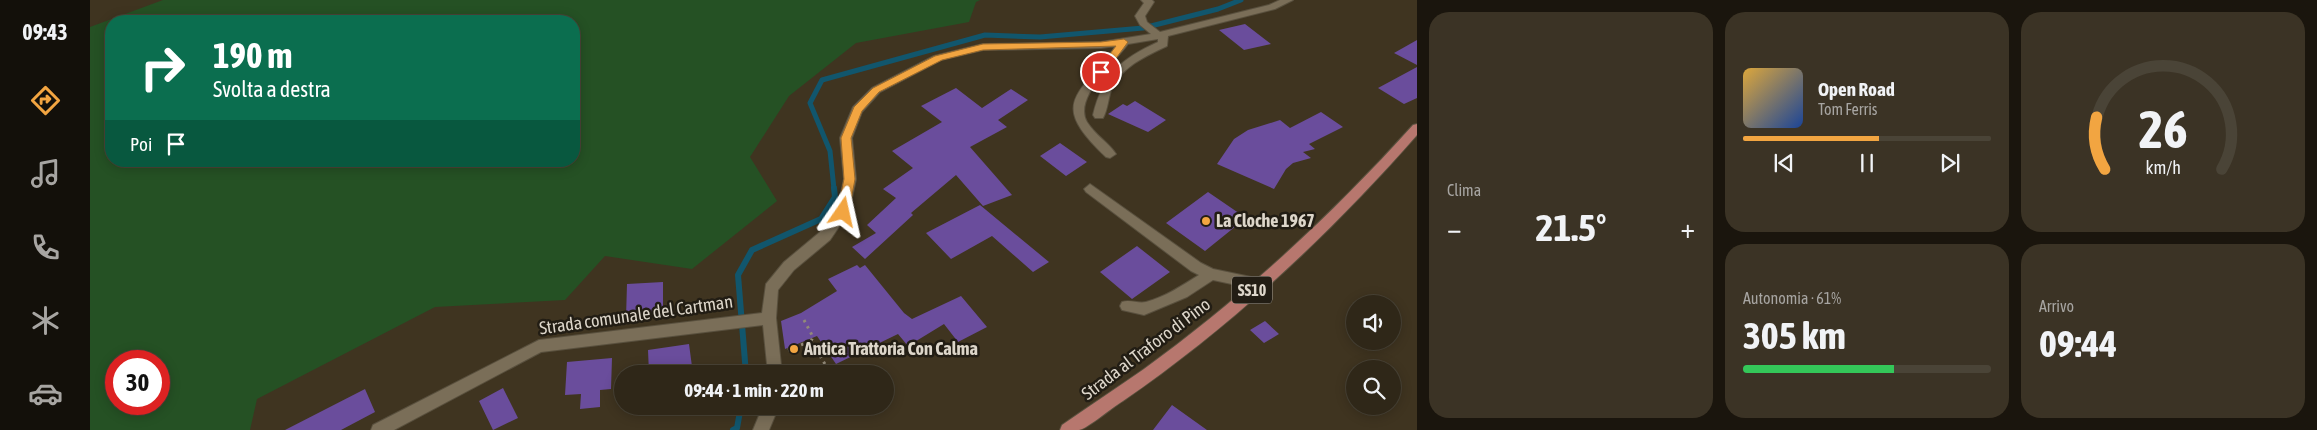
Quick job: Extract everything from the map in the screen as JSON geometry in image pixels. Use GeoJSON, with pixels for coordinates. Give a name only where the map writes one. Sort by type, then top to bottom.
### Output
{"type":"FeatureCollection","features":[{"type":"Feature","properties":{"kind":"main road","name":"Strada al Traforo di Pino"},"geometry":{"type":"LineString","coordinates":[[1068,430],[1148,374],[1260,284],[1343,207],[1417,128]]}},
{"type":"Feature","properties":{"kind":"street"},"geometry":{"type":"LineString","coordinates":[[1099,116],[1102,97],[1124,64],[1163,44],[1158,34],[1143,22],[1140,16],[1149,2],[1146,0]]}},
{"type":"Feature","properties":{"kind":"street"},"geometry":{"type":"LineString","coordinates":[[774,365],[765,318],[771,288],[789,266],[825,236],[843,212],[850,179],[846,138],[857,110],[876,90],[938,58],[983,47],[1101,45],[1124,42],[1272,7],[1288,0]]}},
{"type":"Feature","properties":{"kind":"street"},"geometry":{"type":"LineString","coordinates":[[1110,154],[1083,128],[1077,110],[1078,98],[1112,60],[1124,42]]}},
{"type":"Feature","properties":{"kind":"street"},"geometry":{"type":"LineString","coordinates":[[1090,188],[1196,267],[1211,274],[1260,284]]}},
{"type":"Feature","properties":{"kind":"street"},"geometry":{"type":"LineString","coordinates":[[1127,306],[1144,309],[1182,293],[1211,274]]}},
{"type":"Feature","properties":{"kind":"street","name":"Strada comunale del Cartman"},"geometry":{"type":"LineString","coordinates":[[379,430],[539,346],[765,318]]}},
{"type":"Feature","properties":{"kind":"street"},"geometry":{"type":"LineString","coordinates":[[761,430],[767,415]]}},
{"type":"Feature","properties":{"kind":"path"},"geometry":{"type":"LineString","coordinates":[[804,320],[813,337],[811,341],[826,365]]}},
{"type":"Feature","properties":{"kind":"path"},"geometry":{"type":"LineString","coordinates":[[773,356],[811,341]]}},
{"type":"Feature","properties":{"kind":"green space"},"geometry":{"type":"Polygon","coordinates":[[[163,0],[980,0],[976,2],[969,22],[856,43],[789,96],[750,157],[777,201],[692,269],[605,256],[565,300],[435,307],[257,399],[250,430],[90,430],[90,27],[105,21],[105,167],[580,167],[580,15],[122,15],[163,0]]]}},
{"type":"Feature","properties":{"kind":"building"},"geometry":{"type":"Polygon","coordinates":[[[1245,24],[1271,44],[1244,50],[1219,30],[1245,24]]]}},
{"type":"Feature","properties":{"kind":"building"},"geometry":{"type":"Polygon","coordinates":[[[1417,40],[1417,65],[1394,53],[1417,40]]]}},
{"type":"Feature","properties":{"kind":"building"},"geometry":{"type":"Polygon","coordinates":[[[1417,67],[1417,98],[1404,104],[1378,88],[1417,67]]]}},
{"type":"Feature","properties":{"kind":"building"},"geometry":{"type":"Polygon","coordinates":[[[956,88],[982,108],[1011,89],[1028,100],[998,120],[1007,127],[970,147],[1012,195],[983,206],[956,175],[911,213],[913,215],[865,259],[852,247],[876,233],[867,225],[896,198],[883,189],[913,168],[892,151],[942,122],[921,106],[956,88]]]}},
{"type":"Feature","properties":{"kind":"building"},"geometry":{"type":"Polygon","coordinates":[[[1135,101],[1166,120],[1148,132],[1108,114],[1123,104],[1127,106],[1135,101]]]}},
{"type":"Feature","properties":{"kind":"building"},"geometry":{"type":"Polygon","coordinates":[[[1321,112],[1343,127],[1309,144],[1315,149],[1303,152],[1311,158],[1293,163],[1286,169],[1274,189],[1217,164],[1234,139],[1248,130],[1280,120],[1290,128],[1321,112]]]}},
{"type":"Feature","properties":{"kind":"building"},"geometry":{"type":"Polygon","coordinates":[[[1060,143],[1087,162],[1066,176],[1040,156],[1060,143]]]}},
{"type":"Feature","properties":{"kind":"building","name":"La Cloche 1967"},"geometry":{"type":"Polygon","coordinates":[[[1208,192],[1246,218],[1205,251],[1166,223],[1208,192]]]}},
{"type":"Feature","properties":{"kind":"building"},"geometry":{"type":"Polygon","coordinates":[[[980,205],[1049,262],[1033,272],[992,236],[951,259],[926,233],[980,205]]]}},
{"type":"Feature","properties":{"kind":"building"},"geometry":{"type":"Polygon","coordinates":[[[1137,246],[1170,272],[1132,299],[1100,272],[1137,246]]]}},
{"type":"Feature","properties":{"kind":"building"},"geometry":{"type":"Polygon","coordinates":[[[857,265],[860,268],[865,265],[904,313],[912,319],[961,296],[987,327],[958,342],[944,324],[908,346],[898,334],[836,364],[817,336],[785,349],[781,321],[801,313],[837,291],[828,279],[857,265]]]}},
{"type":"Feature","properties":{"kind":"building"},"geometry":{"type":"Polygon","coordinates":[[[663,282],[663,315],[626,318],[627,284],[663,282]]]}},
{"type":"Feature","properties":{"kind":"building"},"geometry":{"type":"Polygon","coordinates":[[[1265,321],[1279,334],[1264,343],[1250,330],[1265,321]]]}},
{"type":"Feature","properties":{"kind":"building"},"geometry":{"type":"Polygon","coordinates":[[[689,344],[692,365],[649,365],[648,350],[689,344]]]}},
{"type":"Feature","properties":{"kind":"building"},"geometry":{"type":"Polygon","coordinates":[[[612,358],[611,389],[600,390],[600,407],[580,409],[581,394],[565,395],[567,362],[612,358]]]}},
{"type":"Feature","properties":{"kind":"building"},"geometry":{"type":"Polygon","coordinates":[[[503,388],[518,418],[493,430],[479,401],[503,388]]]}},
{"type":"Feature","properties":{"kind":"building"},"geometry":{"type":"Polygon","coordinates":[[[365,389],[375,412],[341,430],[285,430],[365,389]]]}},
{"type":"Feature","properties":{"kind":"building"},"geometry":{"type":"Polygon","coordinates":[[[1172,405],[1207,430],[1153,430],[1172,405]]]}},
{"type":"Feature","properties":{"kind":"waterway"},"geometry":{"type":"LineString","coordinates":[[834,189],[830,151],[810,103],[822,80],[985,35],[1040,37],[1143,28],[1218,9],[1241,0]]}},
{"type":"Feature","properties":{"kind":"waterway"},"geometry":{"type":"LineString","coordinates":[[745,365],[738,275],[752,250],[821,219],[835,197],[834,188]]}},
{"type":"Feature","properties":{"kind":"waterway"},"geometry":{"type":"LineString","coordinates":[[733,430],[737,428],[739,415]]}},
{"type":"Feature","properties":{"kind":"place","name":"La Cloche 1967"},"geometry":{"type":"Point","coordinates":[1206,221]}},
{"type":"Feature","properties":{"kind":"place","name":"Antica Trattoria Con Calma"},"geometry":{"type":"Point","coordinates":[794,349]}},
{"type":"Feature","properties":{"kind":"route"},"geometry":{"type":"LineString","coordinates":[[843,212],[850,179],[846,138],[857,110],[876,90],[898,77],[938,58],[983,47],[1101,45],[1124,42],[1101,72]]}}]}
